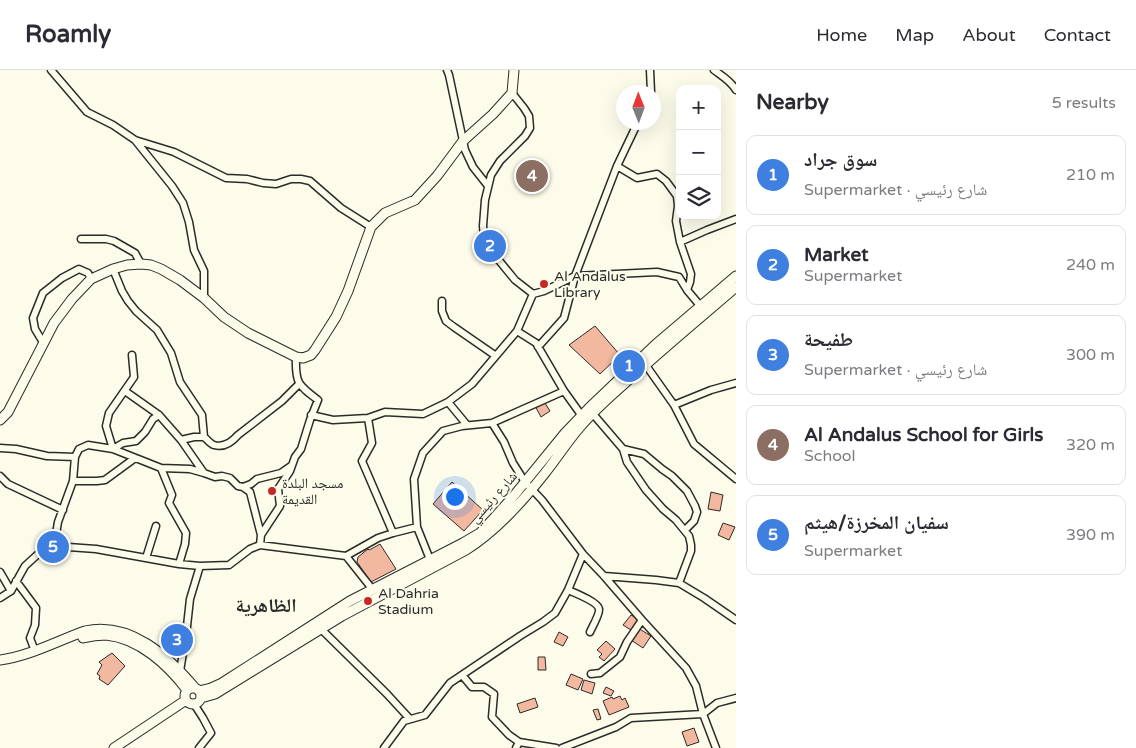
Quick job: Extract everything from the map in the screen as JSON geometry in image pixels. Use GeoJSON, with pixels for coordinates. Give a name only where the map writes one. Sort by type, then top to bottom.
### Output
{"type":"FeatureCollection","features":[{"type":"Feature","properties":{"kind":"main road"},"geometry":{"type":"LineString","coordinates":[[0,420],[8,412],[54,323],[72,299],[91,279],[127,265],[151,265],[161,269],[180,280],[248,333],[296,357],[303,358],[310,355],[336,317],[348,291],[371,227],[386,213],[415,200],[437,176],[463,141],[493,114],[512,93],[514,70]]}},
{"type":"Feature","properties":{"kind":"main road","name":"شارع رئيسي"},"geometry":{"type":"LineString","coordinates":[[528,485],[544,474],[580,427],[736,276]]}},
{"type":"Feature","properties":{"kind":"main road","name":"شارع رئيسي"},"geometry":{"type":"LineString","coordinates":[[114,748],[194,695],[216,694],[321,624],[350,602],[432,563],[466,550],[493,531],[565,433],[582,416],[655,345],[736,288]]}},
{"type":"Feature","properties":{"kind":"main road","name":"شارع رئيسي"},"geometry":{"type":"LineString","coordinates":[[321,624],[350,612],[432,563]]}},
{"type":"Feature","properties":{"kind":"main road"},"geometry":{"type":"LineString","coordinates":[[0,660],[35,651],[95,629],[112,630],[135,637],[168,659],[180,670],[194,695]]}},
{"type":"Feature","properties":{"kind":"main road"},"geometry":{"type":"LineString","coordinates":[[0,665],[14,663],[84,638],[106,635],[116,637],[152,654],[164,663],[194,695]]}},
{"type":"Feature","properties":{"kind":"street"},"geometry":{"type":"LineString","coordinates":[[52,70],[87,112],[113,125],[135,140],[172,186],[183,203],[189,222],[194,250],[204,271],[204,298]]}},
{"type":"Feature","properties":{"kind":"street"},"geometry":{"type":"LineString","coordinates":[[447,70],[450,75],[465,150],[473,167],[488,186]]}},
{"type":"Feature","properties":{"kind":"street"},"geometry":{"type":"LineString","coordinates":[[650,70],[651,85]]}},
{"type":"Feature","properties":{"kind":"street"},"geometry":{"type":"LineString","coordinates":[[714,70],[728,80],[736,90]]}},
{"type":"Feature","properties":{"kind":"street"},"geometry":{"type":"LineString","coordinates":[[512,93],[529,116],[530,128],[525,136],[500,161],[491,175],[485,200],[482,226],[488,247],[516,280],[533,294]]}},
{"type":"Feature","properties":{"kind":"street"},"geometry":{"type":"LineString","coordinates":[[538,347],[564,318],[575,276],[617,166],[634,130]]}},
{"type":"Feature","properties":{"kind":"street"},"geometry":{"type":"LineString","coordinates":[[135,140],[174,152],[226,178],[247,179],[276,184],[290,179],[310,181],[341,208],[371,227]]}},
{"type":"Feature","properties":{"kind":"street"},"geometry":{"type":"LineString","coordinates":[[617,166],[637,178],[657,174],[666,181],[677,196],[676,221],[680,242],[691,274],[687,290]]}},
{"type":"Feature","properties":{"kind":"street"},"geometry":{"type":"LineString","coordinates":[[680,242],[736,219]]}},
{"type":"Feature","properties":{"kind":"street"},"geometry":{"type":"LineString","coordinates":[[81,239],[106,239],[114,241],[135,253],[141,264]]}},
{"type":"Feature","properties":{"kind":"street"},"geometry":{"type":"LineString","coordinates":[[44,344],[35,329],[33,318],[43,293],[62,278],[79,269],[88,273],[91,279]]}},
{"type":"Feature","properties":{"kind":"street"},"geometry":{"type":"LineString","coordinates":[[113,269],[128,301],[157,330],[171,352],[180,382],[202,415],[204,437]]}},
{"type":"Feature","properties":{"kind":"street"},"geometry":{"type":"LineString","coordinates":[[533,294],[544,291],[575,276],[657,272],[678,277],[703,310]]}},
{"type":"Feature","properties":{"kind":"street"},"geometry":{"type":"LineString","coordinates":[[312,415],[332,420],[368,418],[385,412],[422,414],[448,402],[472,384],[517,331],[533,294]]}},
{"type":"Feature","properties":{"kind":"street"},"geometry":{"type":"LineString","coordinates":[[442,300],[442,311],[446,321],[496,356]]}},
{"type":"Feature","properties":{"kind":"street"},"geometry":{"type":"LineString","coordinates":[[517,331],[536,343],[564,391],[582,416]]}},
{"type":"Feature","properties":{"kind":"street"},"geometry":{"type":"LineString","coordinates":[[113,449],[106,426],[109,413],[134,377],[132,355]]}},
{"type":"Feature","properties":{"kind":"street"},"geometry":{"type":"LineString","coordinates":[[261,535],[280,506],[278,489],[301,449],[318,400],[304,390],[298,381],[296,357]]}},
{"type":"Feature","properties":{"kind":"street"},"geometry":{"type":"LineString","coordinates":[[645,364],[674,405],[694,444],[736,479]]}},
{"type":"Feature","properties":{"kind":"street"},"geometry":{"type":"LineString","coordinates":[[674,405],[711,390],[736,383]]}},
{"type":"Feature","properties":{"kind":"street"},"geometry":{"type":"LineString","coordinates":[[181,440],[204,437],[213,445],[221,445],[233,441],[300,384]]}},
{"type":"Feature","properties":{"kind":"street"},"geometry":{"type":"LineString","coordinates":[[125,391],[159,415],[181,440],[204,473]]}},
{"type":"Feature","properties":{"kind":"street"},"geometry":{"type":"LineString","coordinates":[[432,563],[417,528],[414,478],[422,453],[443,431],[466,425],[492,423],[564,391]]}},
{"type":"Feature","properties":{"kind":"street"},"geometry":{"type":"LineString","coordinates":[[448,402],[466,425]]}},
{"type":"Feature","properties":{"kind":"street"},"geometry":{"type":"LineString","coordinates":[[593,414],[623,449],[627,462],[646,490],[685,530],[690,539],[691,547],[679,583]]}},
{"type":"Feature","properties":{"kind":"street"},"geometry":{"type":"LineString","coordinates":[[113,449],[123,443],[136,441],[145,432],[153,419],[159,415]]}},
{"type":"Feature","properties":{"kind":"street"},"geometry":{"type":"LineString","coordinates":[[368,418],[372,443],[362,461],[392,533]]}},
{"type":"Feature","properties":{"kind":"street"},"geometry":{"type":"LineString","coordinates":[[492,423],[504,442],[512,463],[528,485],[584,554],[686,668],[696,686],[703,714],[716,748]]}},
{"type":"Feature","properties":{"kind":"street"},"geometry":{"type":"LineString","coordinates":[[54,546],[58,522],[73,481],[75,457],[79,449],[88,445],[113,449],[161,468],[190,469],[215,477],[230,478],[238,486],[250,492],[261,535],[260,545]]}},
{"type":"Feature","properties":{"kind":"street"},"geometry":{"type":"LineString","coordinates":[[0,448],[16,449],[47,456],[75,457]]}},
{"type":"Feature","properties":{"kind":"street"},"geometry":{"type":"LineString","coordinates":[[623,449],[644,454],[672,476],[687,491],[696,508],[696,514],[694,521],[685,530]]}},
{"type":"Feature","properties":{"kind":"street"},"geometry":{"type":"LineString","coordinates":[[73,481],[105,480],[136,458]]}},
{"type":"Feature","properties":{"kind":"street"},"geometry":{"type":"LineString","coordinates":[[242,487],[251,484],[257,479],[281,473],[292,466]]}},
{"type":"Feature","properties":{"kind":"street"},"geometry":{"type":"LineString","coordinates":[[161,468],[172,495],[169,503],[186,533],[179,564]]}},
{"type":"Feature","properties":{"kind":"street"},"geometry":{"type":"LineString","coordinates":[[0,476],[8,484],[63,510]]}},
{"type":"Feature","properties":{"kind":"street"},"geometry":{"type":"LineString","coordinates":[[146,558],[156,526]]}},
{"type":"Feature","properties":{"kind":"street"},"geometry":{"type":"LineString","coordinates":[[0,598],[11,591],[25,566],[37,555],[54,546],[96,549],[179,564],[200,566],[229,565],[250,549],[260,545],[346,556],[378,538],[417,528]]}},
{"type":"Feature","properties":{"kind":"street"},"geometry":{"type":"LineString","coordinates":[[384,748],[404,720],[425,714],[450,683],[556,613],[584,554]]}},
{"type":"Feature","properties":{"kind":"street"},"geometry":{"type":"LineString","coordinates":[[346,556],[373,590]]}},
{"type":"Feature","properties":{"kind":"street"},"geometry":{"type":"LineString","coordinates":[[180,670],[190,599],[200,566]]}},
{"type":"Feature","properties":{"kind":"street"},"geometry":{"type":"LineString","coordinates":[[0,572],[11,591]]}},
{"type":"Feature","properties":{"kind":"street"},"geometry":{"type":"LineString","coordinates":[[604,576],[679,583],[736,620]]}},
{"type":"Feature","properties":{"kind":"street"},"geometry":{"type":"LineString","coordinates":[[16,582],[36,608],[35,625],[30,638],[35,651]]}},
{"type":"Feature","properties":{"kind":"street"},"geometry":{"type":"LineString","coordinates":[[568,590],[597,606],[599,612],[590,632]]}},
{"type":"Feature","properties":{"kind":"street"},"geometry":{"type":"LineString","coordinates":[[591,674],[600,673],[620,657],[627,642],[642,620]]}},
{"type":"Feature","properties":{"kind":"street"},"geometry":{"type":"LineString","coordinates":[[321,624],[410,718]]}},
{"type":"Feature","properties":{"kind":"street"},"geometry":{"type":"LineString","coordinates":[[462,675],[472,687],[484,688],[494,694],[492,717],[517,745],[556,748]]}},
{"type":"Feature","properties":{"kind":"street"},"geometry":{"type":"LineString","coordinates":[[194,695],[211,733],[199,748]]}},
{"type":"Feature","properties":{"kind":"street"},"geometry":{"type":"LineString","coordinates":[[562,748],[616,727],[631,718],[703,714],[717,703],[736,698]]}},
{"type":"Feature","properties":{"kind":"building"},"geometry":{"type":"Polygon","coordinates":[[[595,326],[620,355],[600,374],[569,345],[595,326]]]}},
{"type":"Feature","properties":{"kind":"building"},"geometry":{"type":"Polygon","coordinates":[[[543,400],[550,411],[541,417],[534,404],[543,400]]]}},
{"type":"Feature","properties":{"kind":"building"},"geometry":{"type":"Polygon","coordinates":[[[452,482],[483,510],[464,531],[433,504],[452,482]]]}},
{"type":"Feature","properties":{"kind":"building"},"geometry":{"type":"Polygon","coordinates":[[[711,492],[723,495],[720,511],[708,509],[711,492]]]}},
{"type":"Feature","properties":{"kind":"building"},"geometry":{"type":"Polygon","coordinates":[[[723,523],[735,527],[729,540],[718,535],[723,523]]]}},
{"type":"Feature","properties":{"kind":"building"},"geometry":{"type":"Polygon","coordinates":[[[380,544],[396,569],[371,582],[357,562],[358,557],[368,549],[380,544]]]}},
{"type":"Feature","properties":{"kind":"building"},"geometry":{"type":"Polygon","coordinates":[[[631,615],[638,619],[631,630],[623,625],[631,615]]]}},
{"type":"Feature","properties":{"kind":"building"},"geometry":{"type":"Polygon","coordinates":[[[638,628],[651,636],[643,648],[631,640],[638,628]]]}},
{"type":"Feature","properties":{"kind":"building"},"geometry":{"type":"Polygon","coordinates":[[[559,632],[568,637],[563,646],[554,642],[559,632]]]}},
{"type":"Feature","properties":{"kind":"building"},"geometry":{"type":"Polygon","coordinates":[[[606,641],[615,649],[604,661],[599,657],[602,654],[597,650],[606,641]]]}},
{"type":"Feature","properties":{"kind":"building"},"geometry":{"type":"Polygon","coordinates":[[[112,653],[125,666],[108,685],[99,679],[100,676],[97,674],[102,665],[99,662],[112,653]]]}},
{"type":"Feature","properties":{"kind":"building"},"geometry":{"type":"Polygon","coordinates":[[[538,657],[545,657],[546,670],[538,670],[538,657]]]}},
{"type":"Feature","properties":{"kind":"building"},"geometry":{"type":"Polygon","coordinates":[[[571,674],[583,679],[578,690],[566,685],[571,674]]]}},
{"type":"Feature","properties":{"kind":"building"},"geometry":{"type":"Polygon","coordinates":[[[584,680],[595,683],[592,694],[581,690],[584,680]]]}},
{"type":"Feature","properties":{"kind":"building"},"geometry":{"type":"Polygon","coordinates":[[[606,687],[614,691],[611,696],[603,693],[606,687]]]}},
{"type":"Feature","properties":{"kind":"building"},"geometry":{"type":"Polygon","coordinates":[[[620,696],[622,700],[625,698],[629,707],[609,715],[603,701],[620,696]]]}},
{"type":"Feature","properties":{"kind":"building"},"geometry":{"type":"Polygon","coordinates":[[[535,698],[538,707],[520,713],[517,704],[535,698]]]}},
{"type":"Feature","properties":{"kind":"building"},"geometry":{"type":"Polygon","coordinates":[[[598,709],[601,719],[597,720],[593,710],[598,709]]]}},
{"type":"Feature","properties":{"kind":"building"},"geometry":{"type":"Polygon","coordinates":[[[694,728],[699,742],[687,746],[682,732],[694,728]]]}},
{"type":"Feature","properties":{"kind":"place","name":"Al Andalus School for Girls"},"geometry":{"type":"Point","coordinates":[532,176]}},
{"type":"Feature","properties":{"kind":"place","name":"Market"},"geometry":{"type":"Point","coordinates":[490,246]}},
{"type":"Feature","properties":{"kind":"place","name":"Al Andalus Library"},"geometry":{"type":"Point","coordinates":[544,284]}},
{"type":"Feature","properties":{"kind":"place","name":"سوق جراد"},"geometry":{"type":"Point","coordinates":[629,366]}},
{"type":"Feature","properties":{"kind":"place","name":"مسجد البلدة القديمة"},"geometry":{"type":"Point","coordinates":[272,491]}},
{"type":"Feature","properties":{"kind":"place","name":"سفيان المخرزة/هيثم"},"geometry":{"type":"Point","coordinates":[53,547]}},
{"type":"Feature","properties":{"kind":"place","name":"Al Dahria Stadium"},"geometry":{"type":"Point","coordinates":[368,601]}},
{"type":"Feature","properties":{"kind":"place","name":"طفيحة"},"geometry":{"type":"Point","coordinates":[177,640]}},
{"type":"Feature","properties":{"kind":"district","name":"الظاهرية"},"geometry":{"type":"Point","coordinates":[266,605]}}]}
